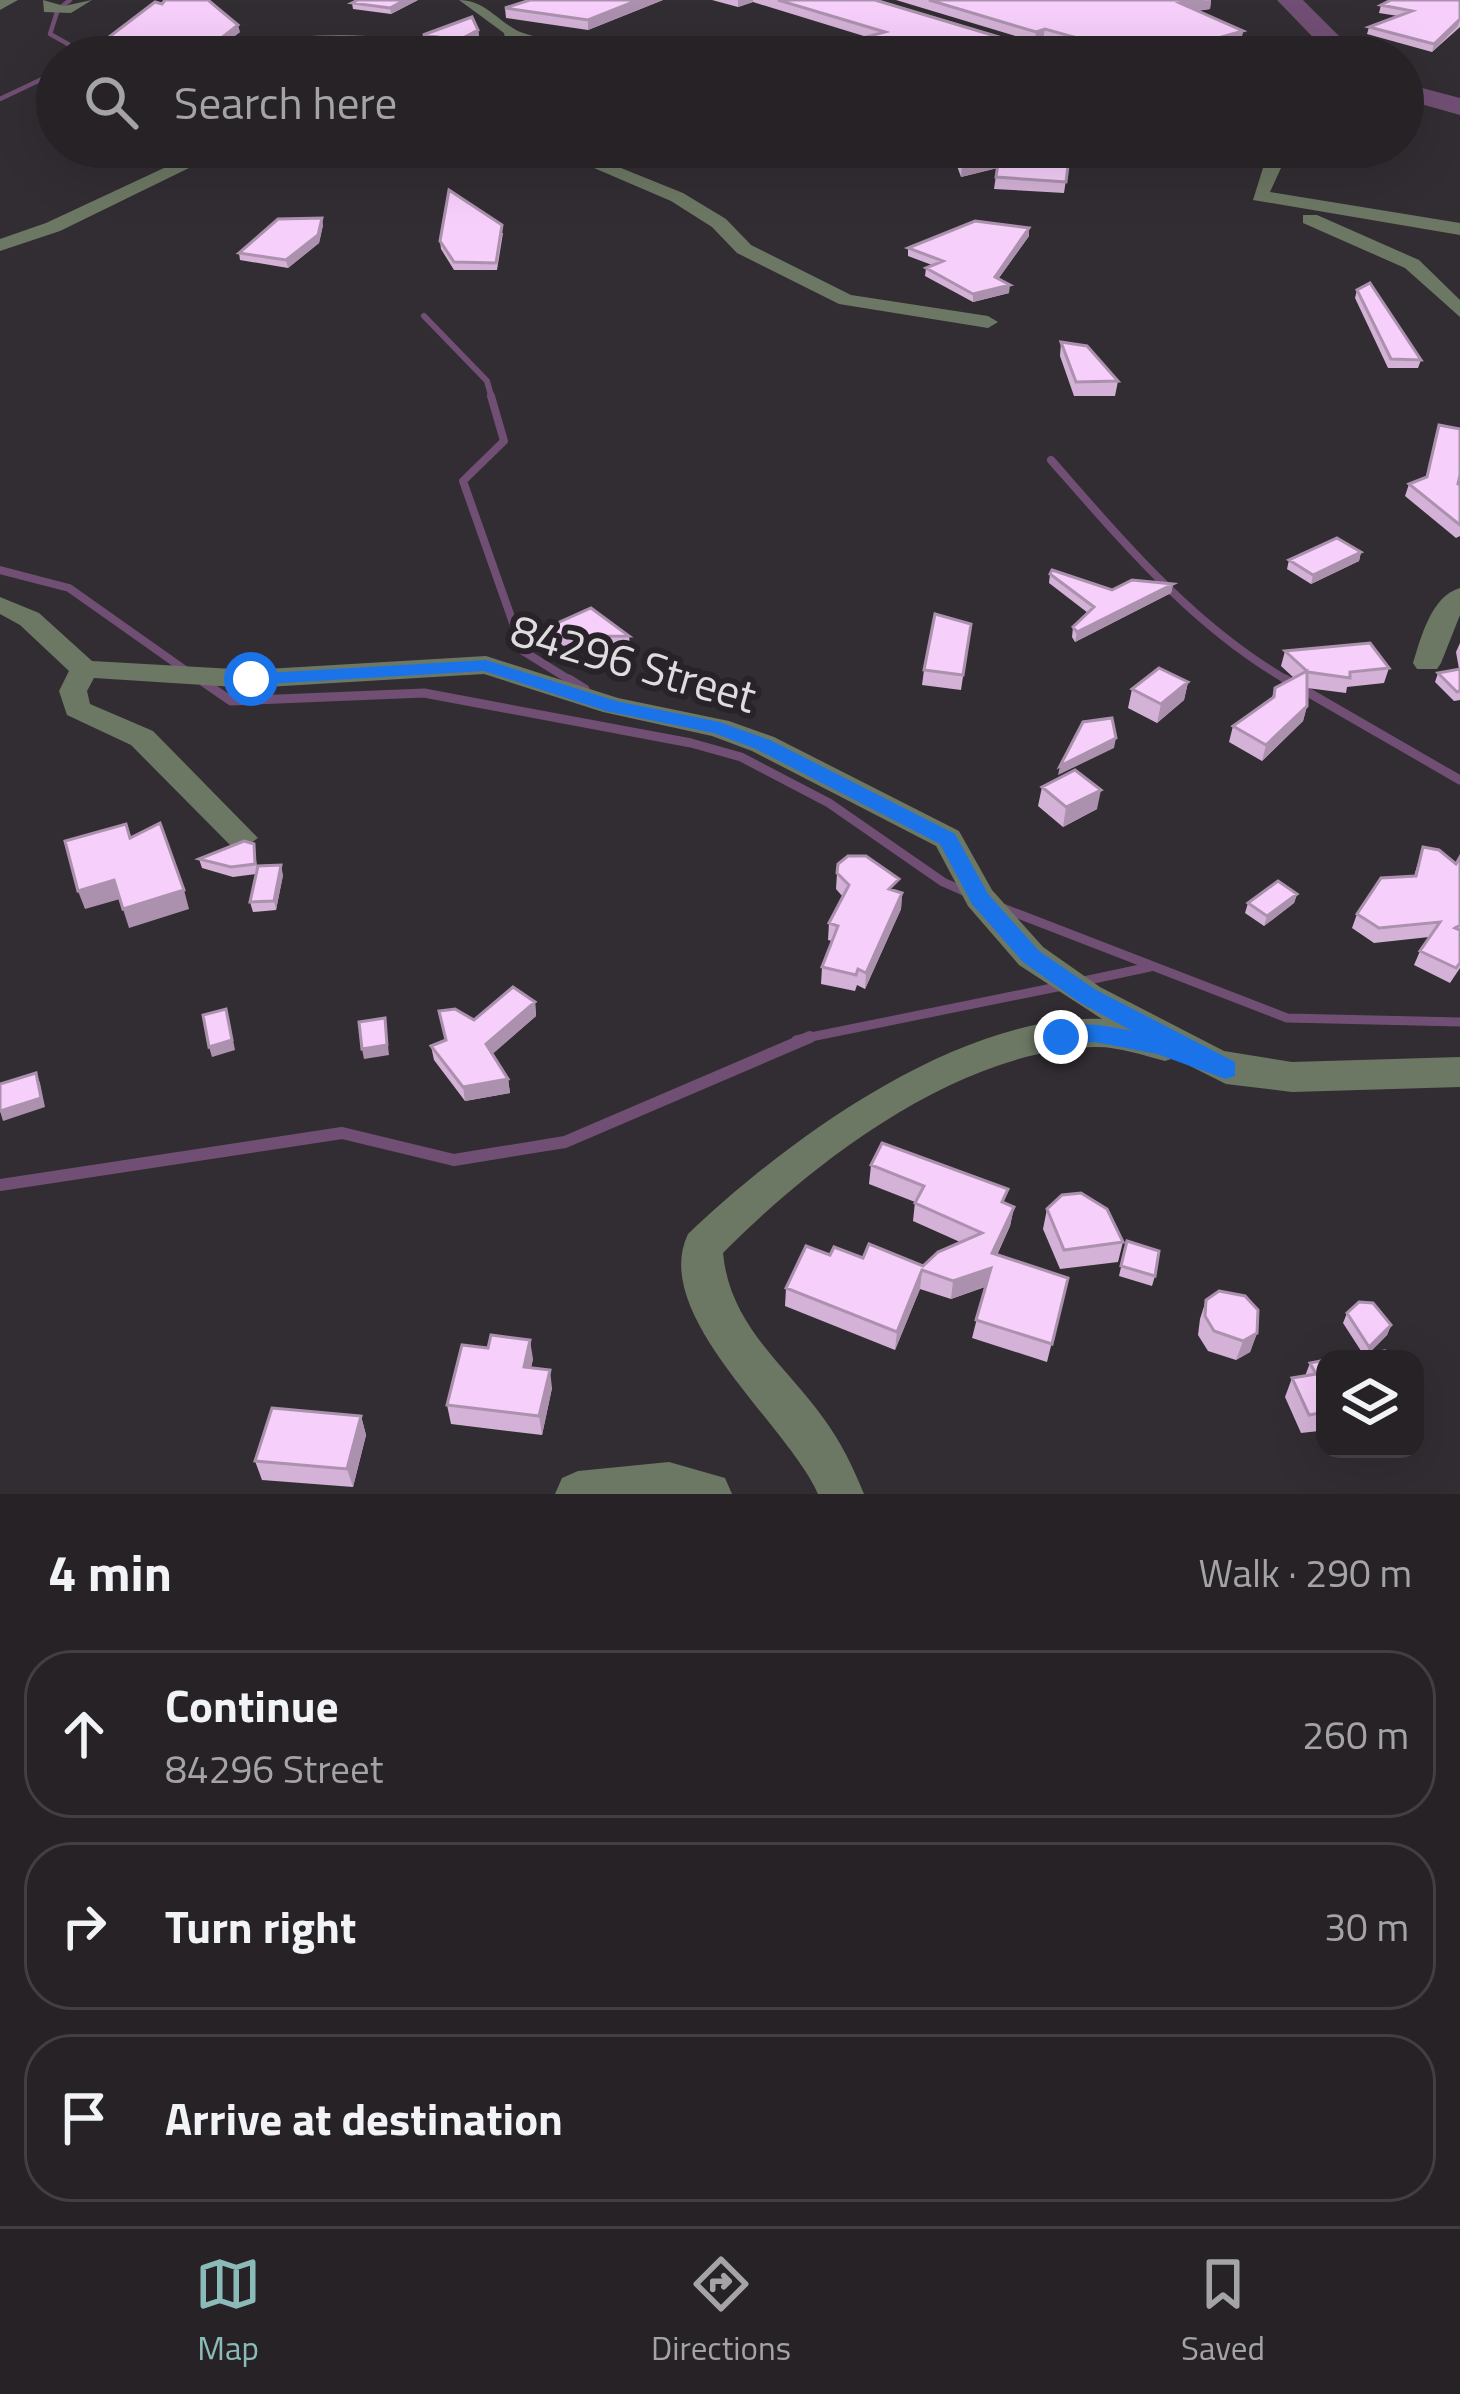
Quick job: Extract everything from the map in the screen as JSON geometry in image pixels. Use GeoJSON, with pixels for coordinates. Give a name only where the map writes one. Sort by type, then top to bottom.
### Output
{"type":"FeatureCollection","features":[{"type":"Feature","properties":{"kind":"street"},"geometry":{"type":"LineString","coordinates":[[0,6],[11,0]]}},
{"type":"Feature","properties":{"kind":"street"},"geometry":{"type":"LineString","coordinates":[[50,0],[50,9],[61,10],[85,0]]}},
{"type":"Feature","properties":{"kind":"street"},"geometry":{"type":"LineString","coordinates":[[466,0],[515,36]]}},
{"type":"Feature","properties":{"kind":"street"},"geometry":{"type":"LineString","coordinates":[[866,0],[989,36]]}},
{"type":"Feature","properties":{"kind":"street"},"geometry":{"type":"LineString","coordinates":[[0,244],[52,227],[178,168]]}},
{"type":"Feature","properties":{"kind":"street"},"geometry":{"type":"LineString","coordinates":[[606,168],[677,197],[719,223],[744,249],[846,300],[988,322]]}},
{"type":"Feature","properties":{"kind":"street"},"geometry":{"type":"LineString","coordinates":[[1272,168],[1258,191],[1267,199],[1412,264],[1460,311]]}},
{"type":"Feature","properties":{"kind":"street"},"geometry":{"type":"LineString","coordinates":[[1267,199],[1460,229]]}},
{"type":"Feature","properties":{"kind":"street"},"geometry":{"type":"LineString","coordinates":[[1427,663],[1439,623],[1460,596]]}},
{"type":"Feature","properties":{"kind":"street"},"geometry":{"type":"LineString","coordinates":[[0,605],[28,613],[46,627],[68,659],[86,669],[73,691],[77,709],[142,738],[242,838]]}},
{"type":"Feature","properties":{"kind":"street","name":"84296 Street"},"geometry":{"type":"LineString","coordinates":[[86,669],[251,679],[486,665],[613,706],[719,728],[763,744],[948,839],[980,898],[1031,956],[1088,996],[1226,1069]]}},
{"type":"Feature","properties":{"kind":"street"},"geometry":{"type":"LineString","coordinates":[[841,1494],[794,1412],[713,1314],[700,1279],[702,1247],[780,1175],[887,1103],[947,1071],[1006,1050],[1095,1033],[1160,1045],[1226,1069],[1337,1078],[1460,1072]]}},
{"type":"Feature","properties":{"kind":"street"},"geometry":{"type":"LineString","coordinates":[[578,1494],[669,1486],[709,1494]]}},
{"type":"Feature","properties":{"kind":"building"},"geometry":{"type":"Polygon","coordinates":[[[165,0],[208,0],[238,25],[224,36],[110,36],[155,2],[165,0]]]}},
{"type":"Feature","properties":{"kind":"building"},"geometry":{"type":"Polygon","coordinates":[[[405,0],[390,8],[352,3],[405,0]]]}},
{"type":"Feature","properties":{"kind":"building"},"geometry":{"type":"Polygon","coordinates":[[[530,0],[638,0],[588,20],[505,8],[530,0]]]}},
{"type":"Feature","properties":{"kind":"building"},"geometry":{"type":"Polygon","coordinates":[[[778,0],[875,0],[995,36],[870,36],[885,32],[778,0]]]}},
{"type":"Feature","properties":{"kind":"building"},"geometry":{"type":"Polygon","coordinates":[[[929,0],[1205,0],[1180,3],[1243,31],[1225,36],[1036,32],[929,0]]]}},
{"type":"Feature","properties":{"kind":"building"},"geometry":{"type":"Polygon","coordinates":[[[1391,0],[1460,0],[1460,19],[1434,44],[1424,41],[1424,36],[1369,27],[1412,11],[1381,5],[1391,0]]]}},
{"type":"Feature","properties":{"kind":"building"},"geometry":{"type":"Polygon","coordinates":[[[472,17],[478,30],[467,36],[423,35],[472,17]]]}},
{"type":"Feature","properties":{"kind":"building"},"geometry":{"type":"Polygon","coordinates":[[[997,168],[1068,168],[1066,182],[996,177],[997,168]]]}},
{"type":"Feature","properties":{"kind":"building"},"geometry":{"type":"Polygon","coordinates":[[[449,190],[502,225],[496,263],[454,262],[440,241],[449,190]]]}},
{"type":"Feature","properties":{"kind":"building"},"geometry":{"type":"Polygon","coordinates":[[[322,218],[318,235],[286,260],[239,253],[278,219],[322,218]]]}},
{"type":"Feature","properties":{"kind":"building"},"geometry":{"type":"Polygon","coordinates":[[[975,221],[1029,228],[995,277],[1010,285],[973,294],[926,268],[943,261],[908,248],[975,221]]]}},
{"type":"Feature","properties":{"kind":"building"},"geometry":{"type":"Polygon","coordinates":[[[1370,283],[1421,360],[1391,359],[1357,290],[1370,283]]]}},
{"type":"Feature","properties":{"kind":"building"},"geometry":{"type":"Polygon","coordinates":[[[1061,342],[1087,346],[1118,381],[1076,382],[1061,342]]]}},
{"type":"Feature","properties":{"kind":"building"},"geometry":{"type":"Polygon","coordinates":[[[1439,425],[1460,429],[1460,525],[1409,484],[1427,477],[1439,425]]]}},
{"type":"Feature","properties":{"kind":"building"},"geometry":{"type":"Polygon","coordinates":[[[1337,538],[1361,552],[1313,575],[1289,560],[1337,538]]]}},
{"type":"Feature","properties":{"kind":"building"},"geometry":{"type":"Polygon","coordinates":[[[1052,570],[1112,590],[1132,580],[1173,584],[1077,632],[1073,627],[1094,607],[1050,574],[1052,570]]]}},
{"type":"Feature","properties":{"kind":"building"},"geometry":{"type":"Polygon","coordinates":[[[591,608],[629,636],[526,637],[591,608]]]}},
{"type":"Feature","properties":{"kind":"building"},"geometry":{"type":"Polygon","coordinates":[[[935,614],[971,624],[963,675],[924,670],[935,614]]]}},
{"type":"Feature","properties":{"kind":"building"},"geometry":{"type":"Polygon","coordinates":[[[1370,643],[1389,668],[1350,672],[1350,678],[1308,672],[1285,651],[1370,643]]]}},
{"type":"Feature","properties":{"kind":"building"},"geometry":{"type":"Polygon","coordinates":[[[1159,668],[1188,682],[1161,704],[1132,689],[1159,668]]]}},
{"type":"Feature","properties":{"kind":"building"},"geometry":{"type":"Polygon","coordinates":[[[1460,669],[1460,691],[1457,692],[1438,673],[1460,669]]]}},
{"type":"Feature","properties":{"kind":"building"},"geometry":{"type":"Polygon","coordinates":[[[1307,671],[1307,706],[1266,745],[1233,726],[1274,697],[1275,688],[1307,671]]]}},
{"type":"Feature","properties":{"kind":"building"},"geometry":{"type":"Polygon","coordinates":[[[1112,718],[1116,738],[1060,766],[1083,722],[1112,718]]]}},
{"type":"Feature","properties":{"kind":"building"},"geometry":{"type":"Polygon","coordinates":[[[1075,770],[1101,790],[1066,807],[1042,787],[1075,770]]]}},
{"type":"Feature","properties":{"kind":"building"},"geometry":{"type":"Polygon","coordinates":[[[160,823],[184,890],[123,909],[114,880],[78,891],[65,841],[126,824],[130,838],[160,823]]]}},
{"type":"Feature","properties":{"kind":"building"},"geometry":{"type":"Polygon","coordinates":[[[244,841],[254,844],[255,864],[231,867],[199,859],[244,841]]]}},
{"type":"Feature","properties":{"kind":"building"},"geometry":{"type":"Polygon","coordinates":[[[1423,847],[1439,850],[1456,864],[1460,857],[1460,925],[1455,928],[1460,930],[1460,963],[1456,968],[1420,951],[1440,922],[1379,928],[1357,914],[1381,878],[1416,876],[1423,847]]]}},
{"type":"Feature","properties":{"kind":"building"},"geometry":{"type":"Polygon","coordinates":[[[848,856],[866,856],[899,879],[889,889],[902,893],[866,973],[858,969],[856,975],[822,967],[838,926],[829,923],[849,885],[837,873],[838,864],[848,856]]]}},
{"type":"Feature","properties":{"kind":"building"},"geometry":{"type":"Polygon","coordinates":[[[281,865],[274,901],[250,902],[258,866],[281,865]]]}},
{"type":"Feature","properties":{"kind":"building"},"geometry":{"type":"Polygon","coordinates":[[[1278,881],[1297,894],[1267,916],[1248,903],[1278,881]]]}},
{"type":"Feature","properties":{"kind":"building"},"geometry":{"type":"Polygon","coordinates":[[[513,987],[535,1002],[486,1044],[508,1079],[463,1087],[431,1046],[446,1040],[439,1011],[455,1009],[474,1020],[513,987]]]}},
{"type":"Feature","properties":{"kind":"building"},"geometry":{"type":"Polygon","coordinates":[[[226,1009],[232,1040],[209,1047],[203,1015],[226,1009]]]}},
{"type":"Feature","properties":{"kind":"building"},"geometry":{"type":"Polygon","coordinates":[[[385,1018],[387,1045],[362,1049],[359,1022],[385,1018]]]}},
{"type":"Feature","properties":{"kind":"building"},"geometry":{"type":"Polygon","coordinates":[[[36,1073],[41,1098],[0,1111],[0,1084],[36,1073]]]}},
{"type":"Feature","properties":{"kind":"building"},"geometry":{"type":"Polygon","coordinates":[[[882,1143],[1008,1189],[1002,1202],[1014,1207],[992,1253],[1068,1278],[1052,1344],[976,1320],[991,1268],[953,1281],[922,1270],[897,1332],[786,1288],[806,1246],[830,1255],[834,1247],[863,1258],[869,1244],[923,1266],[938,1252],[982,1233],[915,1203],[924,1186],[871,1165],[882,1143]]]}},
{"type":"Feature","properties":{"kind":"building"},"geometry":{"type":"Polygon","coordinates":[[[1081,1193],[1107,1209],[1123,1242],[1064,1250],[1047,1209],[1062,1195],[1081,1193]]]}},
{"type":"Feature","properties":{"kind":"building"},"geometry":{"type":"Polygon","coordinates":[[[1127,1241],[1159,1251],[1155,1276],[1121,1266],[1127,1241]]]}},
{"type":"Feature","properties":{"kind":"building"},"geometry":{"type":"Polygon","coordinates":[[[1219,1291],[1245,1296],[1258,1310],[1257,1333],[1243,1341],[1214,1331],[1205,1316],[1206,1300],[1219,1291]]]}},
{"type":"Feature","properties":{"kind":"building"},"geometry":{"type":"Polygon","coordinates":[[[1359,1302],[1373,1303],[1391,1325],[1369,1347],[1347,1313],[1359,1302]]]}},
{"type":"Feature","properties":{"kind":"building"},"geometry":{"type":"Polygon","coordinates":[[[491,1335],[530,1340],[524,1367],[550,1370],[539,1416],[447,1405],[462,1345],[488,1348],[491,1335]]]}},
{"type":"Feature","properties":{"kind":"building"},"geometry":{"type":"Polygon","coordinates":[[[1316,1374],[1316,1414],[1309,1415],[1292,1378],[1316,1374]]]}},
{"type":"Feature","properties":{"kind":"building"},"geometry":{"type":"Polygon","coordinates":[[[272,1408],[361,1416],[347,1469],[255,1461],[272,1408]]]}},
{"type":"Feature","properties":{"kind":"waterway"},"geometry":{"type":"LineString","coordinates":[[59,9],[70,0]]}},
{"type":"Feature","properties":{"kind":"waterway"},"geometry":{"type":"LineString","coordinates":[[1289,0],[1326,36]]}},
{"type":"Feature","properties":{"kind":"waterway"},"geometry":{"type":"LineString","coordinates":[[54,36],[50,34],[57,12]]}},
{"type":"Feature","properties":{"kind":"waterway"},"geometry":{"type":"LineString","coordinates":[[0,99],[36,82]]}},
{"type":"Feature","properties":{"kind":"waterway"},"geometry":{"type":"LineString","coordinates":[[1424,97],[1460,107]]}},
{"type":"Feature","properties":{"kind":"waterway"},"geometry":{"type":"LineString","coordinates":[[424,316],[487,381],[492,399]]}},
{"type":"Feature","properties":{"kind":"waterway"},"geometry":{"type":"LineString","coordinates":[[491,396],[504,441],[463,481],[523,651],[573,682]]}},
{"type":"Feature","properties":{"kind":"waterway"},"geometry":{"type":"LineString","coordinates":[[1051,460],[1191,609],[1288,681]]}},
{"type":"Feature","properties":{"kind":"waterway"},"geometry":{"type":"LineString","coordinates":[[0,570],[69,588],[188,672]]}},
{"type":"Feature","properties":{"kind":"waterway"},"geometry":{"type":"LineString","coordinates":[[569,679],[585,689]]}},
{"type":"Feature","properties":{"kind":"waterway"},"geometry":{"type":"LineString","coordinates":[[202,681],[231,701],[424,693],[691,743],[741,757],[829,803],[943,882],[968,893]]}},
{"type":"Feature","properties":{"kind":"waterway"},"geometry":{"type":"LineString","coordinates":[[1288,681],[1460,780]]}},
{"type":"Feature","properties":{"kind":"waterway"},"geometry":{"type":"LineString","coordinates":[[1000,907],[1287,1018],[1460,1022]]}},
{"type":"Feature","properties":{"kind":"waterway"},"geometry":{"type":"LineString","coordinates":[[1079,982],[1150,967]]}},
{"type":"Feature","properties":{"kind":"waterway"},"geometry":{"type":"LineString","coordinates":[[809,1037],[1062,986]]}},
{"type":"Feature","properties":{"kind":"waterway"},"geometry":{"type":"LineString","coordinates":[[0,1185],[342,1133],[454,1160],[565,1142],[809,1037]]}},
{"type":"Feature","properties":{"kind":"waterway"},"geometry":{"type":"LineString","coordinates":[[796,1040],[809,1037]]}},
{"type":"Feature","properties":{"kind":"route"},"geometry":{"type":"LineString","coordinates":[[251,679],[486,665],[613,706],[719,728],[763,744],[848,792],[893,809],[948,839],[998,924],[1031,956],[1088,996],[1226,1069],[1160,1045],[1095,1033],[1061,1037]]}}]}
